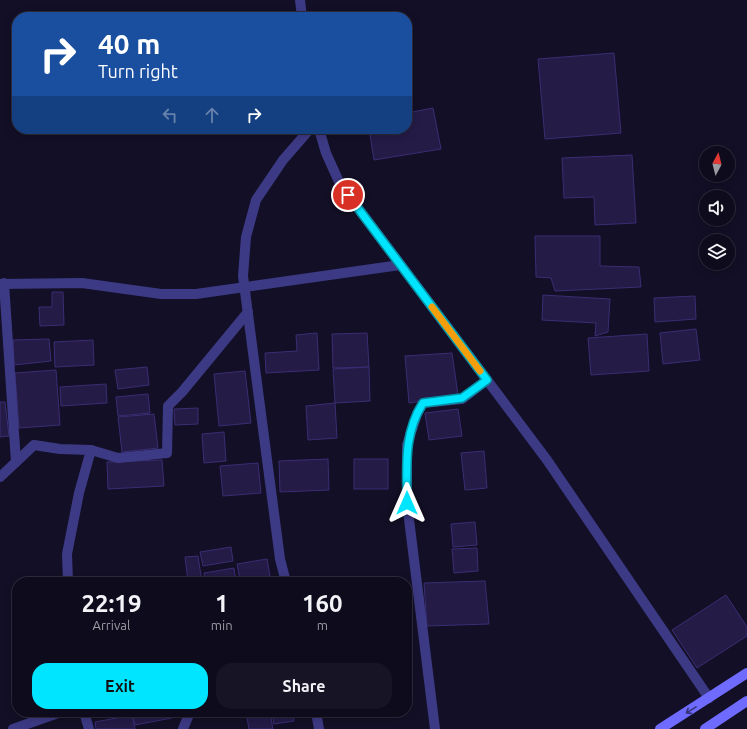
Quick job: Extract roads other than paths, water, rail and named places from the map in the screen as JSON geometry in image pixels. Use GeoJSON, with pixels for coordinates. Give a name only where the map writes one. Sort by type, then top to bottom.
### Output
{"type":"FeatureCollection","features":[{"type":"Feature","properties":{"kind":"main road"},"geometry":{"type":"LineString","coordinates":[[660,729],[747,673]]}},
{"type":"Feature","properties":{"kind":"main road"},"geometry":{"type":"LineString","coordinates":[[705,729],[747,701]]}},
{"type":"Feature","properties":{"kind":"street"},"geometry":{"type":"LineString","coordinates":[[300,0],[301,12]]}},
{"type":"Feature","properties":{"kind":"street"},"geometry":{"type":"LineString","coordinates":[[285,577],[280,559],[243,276],[246,237],[256,200],[283,160],[306,134]]}},
{"type":"Feature","properties":{"kind":"street"},"geometry":{"type":"LineString","coordinates":[[320,134],[326,153],[340,184],[547,460],[709,698]]}},
{"type":"Feature","properties":{"kind":"street"},"geometry":{"type":"LineString","coordinates":[[16,462],[2,284],[82,283],[161,294],[196,294],[400,265]]}},
{"type":"Feature","properties":{"kind":"street"},"geometry":{"type":"LineString","coordinates":[[0,477],[34,444],[60,449],[90,450],[118,458],[167,452],[168,406],[182,392],[248,312]]}},
{"type":"Feature","properties":{"kind":"street"},"geometry":{"type":"LineString","coordinates":[[435,729],[407,503],[407,445],[417,414],[423,403],[462,398],[487,380]]}},
{"type":"Feature","properties":{"kind":"street"},"geometry":{"type":"LineString","coordinates":[[68,577],[67,554],[79,493],[90,450]]}},
{"type":"Feature","properties":{"kind":"street"},"geometry":{"type":"LineString","coordinates":[[12,729],[47,717]]}},
{"type":"Feature","properties":{"kind":"street"},"geometry":{"type":"LineString","coordinates":[[85,717],[89,729]]}},
{"type":"Feature","properties":{"kind":"street"},"geometry":{"type":"LineString","coordinates":[[183,729],[188,717]]}},
{"type":"Feature","properties":{"kind":"street"},"geometry":{"type":"LineString","coordinates":[[317,717],[319,729]]}}]}
